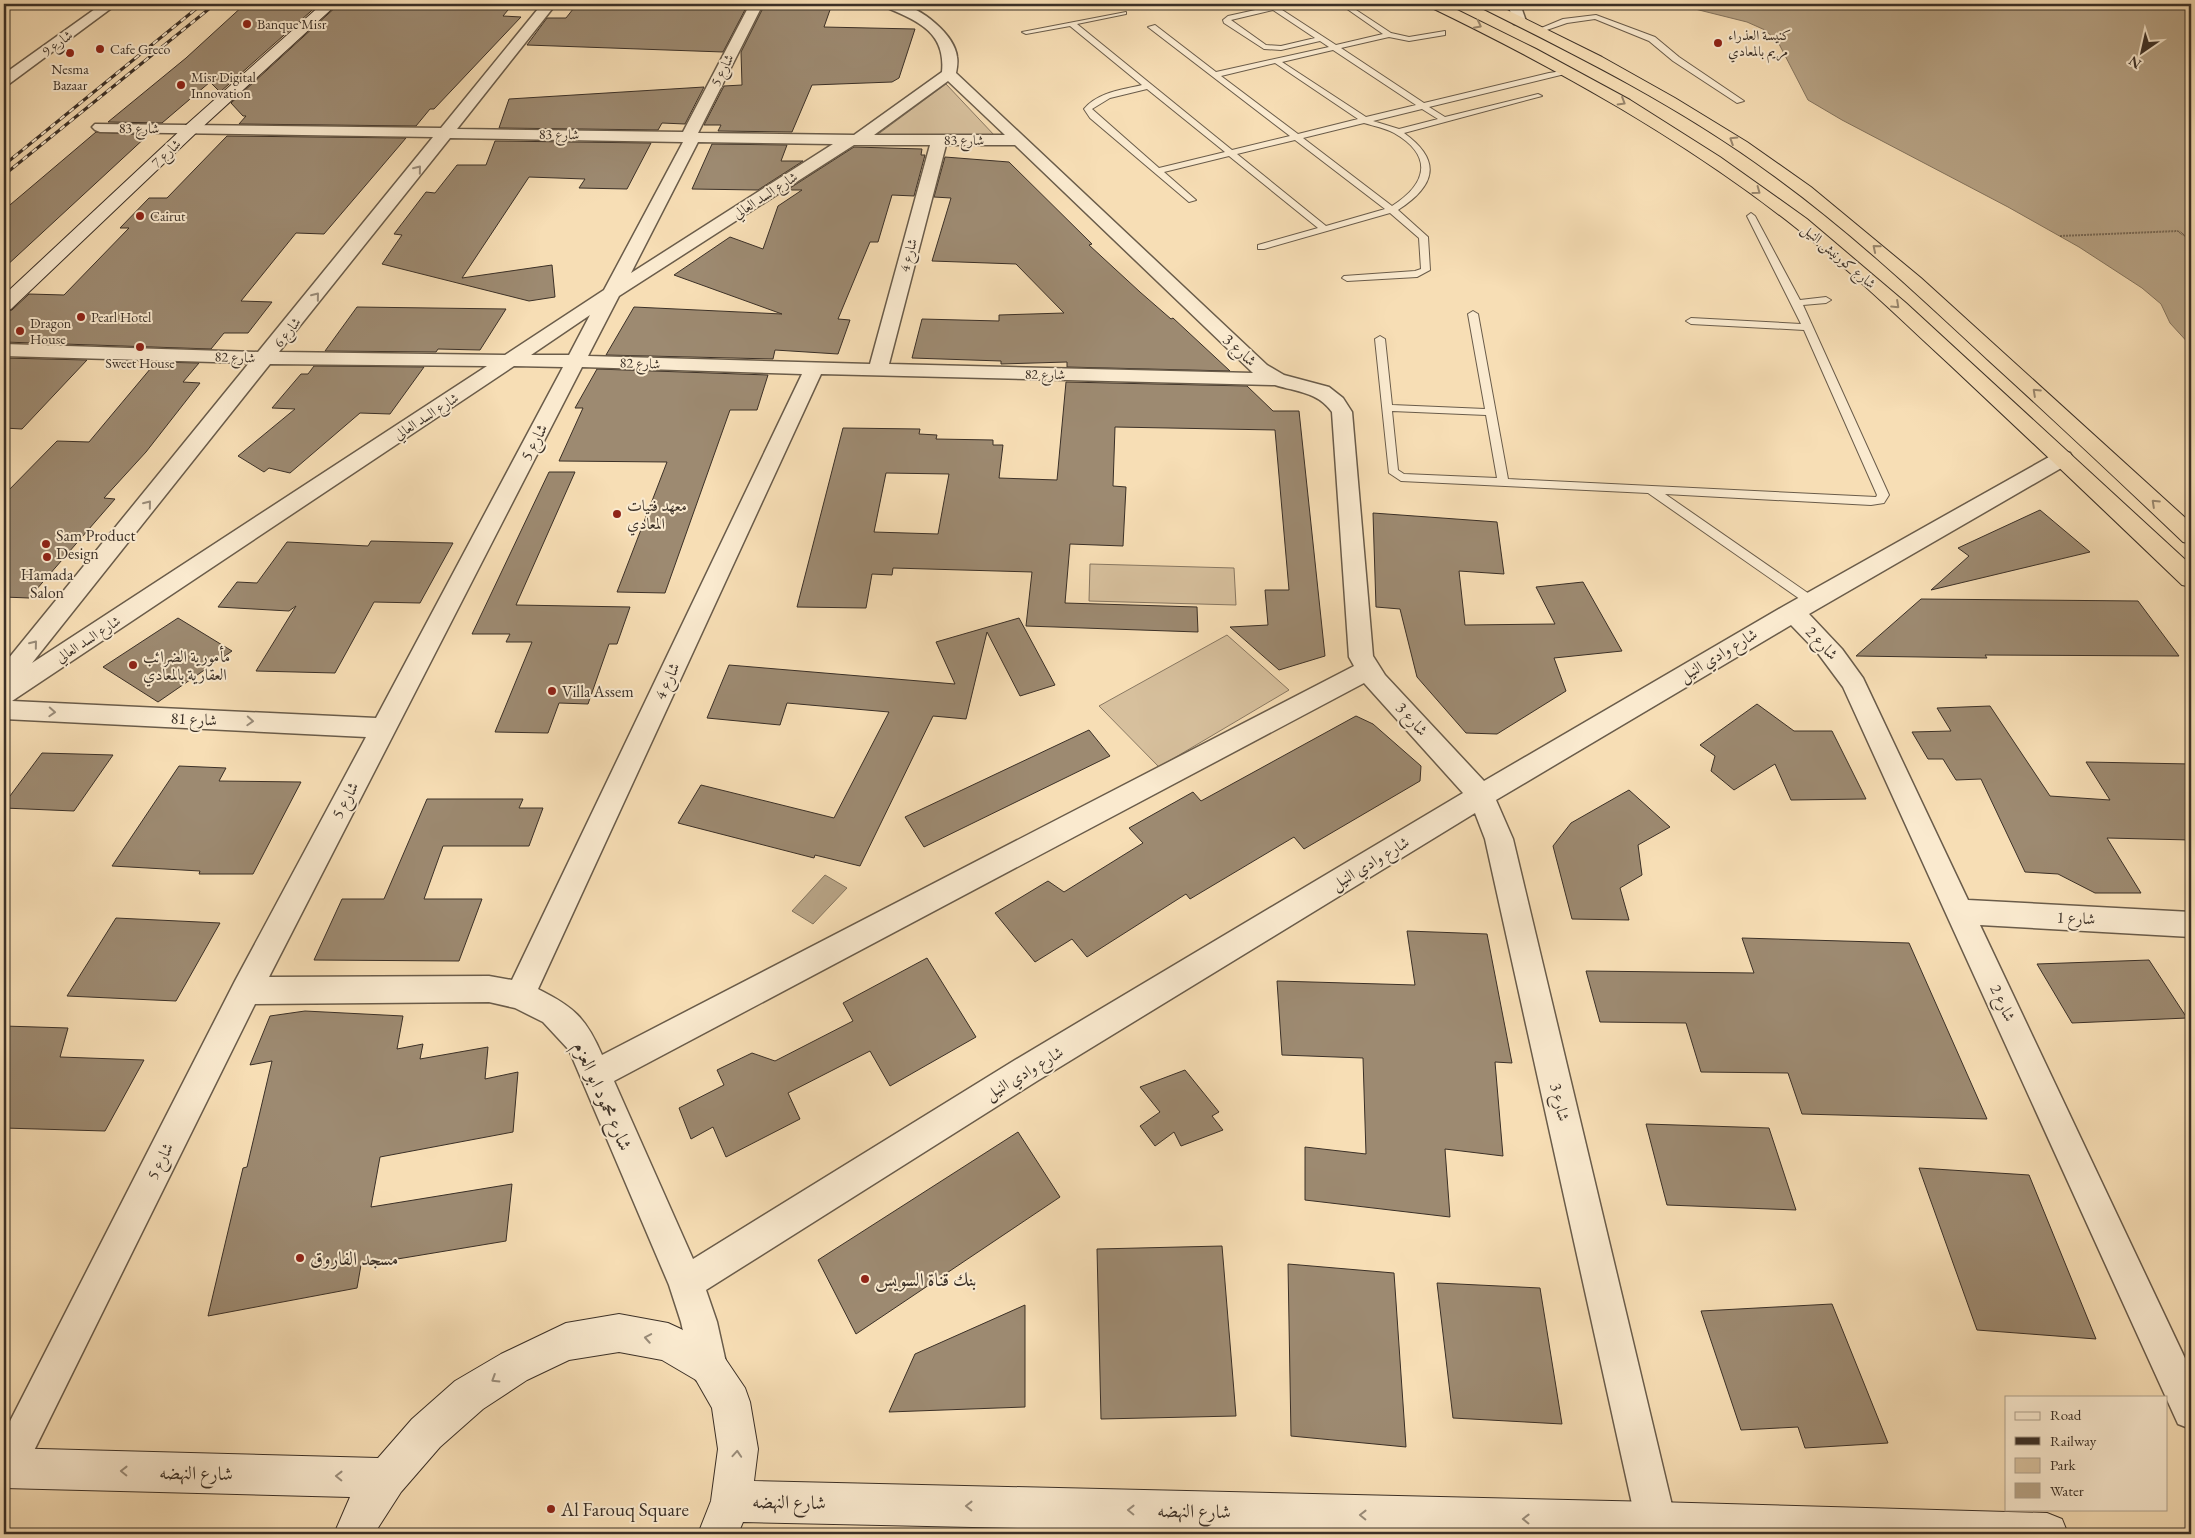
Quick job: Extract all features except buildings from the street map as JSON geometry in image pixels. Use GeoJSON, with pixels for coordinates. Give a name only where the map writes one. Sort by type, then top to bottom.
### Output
{"type":"FeatureCollection","features":[{"type":"Feature","properties":{"kind":"highway","name":"شارع كورنيش النيل"},"geometry":{"type":"LineString","coordinates":[[1435,4],[1569,72],[1667,129],[1800,222],[1846,259],[2063,458],[2191,579]]}},
{"type":"Feature","properties":{"kind":"highway","name":"شارع كورنيش النيل"},"geometry":{"type":"LineString","coordinates":[[1484,4],[1516,12],[1538,31],[1674,103],[1740,145],[1823,205],[1921,286],[2191,536]]}},
{"type":"Feature","properties":{"kind":"main road","name":"شارع 7"},"geometry":{"type":"LineString","coordinates":[[4,305],[192,129],[330,4]]}},
{"type":"Feature","properties":{"kind":"main road"},"geometry":{"type":"LineString","coordinates":[[354,1534],[361,1517],[387,1478],[426,1433],[468,1395],[514,1367],[566,1342],[619,1333],[668,1342],[709,1367],[731,1402],[738,1449],[724,1518]]}},
{"type":"Feature","properties":{"kind":"main road","name":"شارع النهضه"},"geometry":{"type":"LineString","coordinates":[[5,1468],[387,1478]]}},
{"type":"Feature","properties":{"kind":"main road","name":"شارع النهضه"},"geometry":{"type":"LineString","coordinates":[[724,1518],[1656,1522],[2047,1534]]}},
{"type":"Feature","properties":{"kind":"street","name":"شارع 9"},"geometry":{"type":"LineString","coordinates":[[4,81],[110,4]]}},
{"type":"Feature","properties":{"kind":"street","name":"شارع 6"},"geometry":{"type":"LineString","coordinates":[[4,682],[549,4]]}},
{"type":"Feature","properties":{"kind":"street","name":"شارع 5"},"geometry":{"type":"LineString","coordinates":[[5,1468],[246,992],[613,292],[756,4]]}},
{"type":"Feature","properties":{"kind":"street"},"geometry":{"type":"LineString","coordinates":[[890,4],[918,17],[930,25],[943,38],[950,56],[949,74]]}},
{"type":"Feature","properties":{"kind":"street","name":"شارع السد العالي"},"geometry":{"type":"LineString","coordinates":[[4,694],[613,292],[854,140],[949,74]]}},
{"type":"Feature","properties":{"kind":"street","name":"شارع 3"},"geometry":{"type":"LineString","coordinates":[[949,74],[1260,369],[1276,379],[1312,387],[1326,393],[1336,402],[1342,412],[1361,656],[1376,682],[1481,795],[1500,839],[1656,1522]]}},
{"type":"Feature","properties":{"kind":"street","name":"شارع 83"},"geometry":{"type":"LineString","coordinates":[[100,128],[448,132],[854,140],[1018,140]]}},
{"type":"Feature","properties":{"kind":"street","name":"شارع 4"},"geometry":{"type":"LineString","coordinates":[[878,370],[939,140]]}},
{"type":"Feature","properties":{"kind":"street","name":"شارع 82"},"geometry":{"type":"LineString","coordinates":[[4,350],[265,358],[577,361],[1276,379]]}},
{"type":"Feature","properties":{"kind":"street","name":"شارع 4"},"geometry":{"type":"LineString","coordinates":[[520,995],[814,368]]}},
{"type":"Feature","properties":{"kind":"street","name":"شارع وادي النيل"},"geometry":{"type":"LineString","coordinates":[[686,1283],[854,1177],[1481,795],[1801,606],[2063,458]]}},
{"type":"Feature","properties":{"kind":"street","name":"شارع 2"},"geometry":{"type":"LineString","coordinates":[[1801,606],[1817,634],[1838,659],[1854,685],[2191,1411]]}},
{"type":"Feature","properties":{"kind":"street"},"geometry":{"type":"LineString","coordinates":[[595,1075],[1368,670]]}},
{"type":"Feature","properties":{"kind":"street","name":"شارع 81"},"geometry":{"type":"LineString","coordinates":[[4,710],[384,728]]}},
{"type":"Feature","properties":{"kind":"street","name":"شارع 1"},"geometry":{"type":"LineString","coordinates":[[1961,912],[2191,924]]}},
{"type":"Feature","properties":{"kind":"street","name":"شارع محمود ابو العزم"},"geometry":{"type":"LineString","coordinates":[[246,992],[489,989],[520,995],[554,1012],[580,1040],[686,1283],[699,1322],[709,1367]]}},
{"type":"Feature","properties":{"kind":"lane"},"geometry":{"type":"LineString","coordinates":[[1343,4],[1389,35],[1409,39],[1442,33]]}},
{"type":"Feature","properties":{"kind":"lane"},"geometry":{"type":"LineString","coordinates":[[1320,39],[1281,48],[1264,47],[1228,23],[1227,20],[1230,16],[1271,6],[1444,120]]}},
{"type":"Feature","properties":{"kind":"lane"},"geometry":{"type":"LineString","coordinates":[[1026,32],[1124,12]]}},
{"type":"Feature","properties":{"kind":"lane"},"geometry":{"type":"LineString","coordinates":[[1538,31],[1583,17],[1601,19],[1652,40],[1676,60],[1740,101]]}},
{"type":"Feature","properties":{"kind":"lane"},"geometry":{"type":"LineString","coordinates":[[1071,23],[1324,229]]}},
{"type":"Feature","properties":{"kind":"lane"},"geometry":{"type":"LineString","coordinates":[[1152,27],[1392,210],[1423,237],[1425,270],[1417,274],[1404,276],[1347,278]]}},
{"type":"Feature","properties":{"kind":"lane"},"geometry":{"type":"LineString","coordinates":[[1215,75],[1389,35]]}},
{"type":"Feature","properties":{"kind":"lane"},"geometry":{"type":"LineString","coordinates":[[1261,247],[1392,210],[1409,200],[1421,187],[1427,173],[1426,158],[1416,144],[1398,132],[1365,120],[1276,61]]}},
{"type":"Feature","properties":{"kind":"lane"},"geometry":{"type":"LineString","coordinates":[[1158,171],[1569,72]]}},
{"type":"Feature","properties":{"kind":"lane"},"geometry":{"type":"LineString","coordinates":[[1148,86],[1099,99],[1093,102],[1088,109],[1093,116],[1192,200]]}},
{"type":"Feature","properties":{"kind":"lane"},"geometry":{"type":"LineString","coordinates":[[1398,132],[1538,96]]}},
{"type":"Feature","properties":{"kind":"lane"},"geometry":{"type":"LineString","coordinates":[[1380,339],[1393,471],[1396,475],[1408,478],[1503,483],[1880,500],[1883,494],[1808,326],[1751,216]]}},
{"type":"Feature","properties":{"kind":"lane"},"geometry":{"type":"LineString","coordinates":[[1797,303],[1826,300]]}},
{"type":"Feature","properties":{"kind":"lane"},"geometry":{"type":"LineString","coordinates":[[1473,314],[1503,483]]}},
{"type":"Feature","properties":{"kind":"lane"},"geometry":{"type":"LineString","coordinates":[[1691,321],[1808,326]]}},
{"type":"Feature","properties":{"kind":"lane"},"geometry":{"type":"LineString","coordinates":[[1387,408],[1490,412]]}},
{"type":"Feature","properties":{"kind":"lane"},"geometry":{"type":"LineString","coordinates":[[1651,490],[1801,606]]}},
{"type":"Feature","properties":{"kind":"path"},"geometry":{"type":"LineString","coordinates":[[2060,236],[2178,230],[2191,240]]}},
{"type":"Feature","properties":{"kind":"green space"},"geometry":{"type":"Polygon","coordinates":[[[946,84],[995,136],[877,135],[946,84]]]}},
{"type":"Feature","properties":{"kind":"green space"},"geometry":{"type":"Polygon","coordinates":[[[1090,564],[1234,568],[1236,605],[1089,601],[1090,564]]]}},
{"type":"Feature","properties":{"kind":"green space"},"geometry":{"type":"Polygon","coordinates":[[[1227,635],[1289,690],[1159,767],[1099,706],[1227,635]]]}},
{"type":"Feature","properties":{"kind":"water"},"geometry":{"type":"Polygon","coordinates":[[[1675,4],[2191,4],[2191,346],[2170,323],[2161,304],[2142,288],[2079,247],[1808,100],[1778,42],[1765,30],[1747,22],[1675,4]]]}},
{"type":"Feature","properties":{"kind":"water"},"geometry":{"type":"Polygon","coordinates":[[[825,875],[847,888],[813,924],[792,911],[825,875]]]}},
{"type":"Feature","properties":{"kind":"railway"},"geometry":{"type":"LineString","coordinates":[[4,165],[202,4]]}},
{"type":"Feature","properties":{"kind":"railway"},"geometry":{"type":"LineString","coordinates":[[4,175],[215,4]]}},
{"type":"Feature","properties":{"kind":"place","name":"Banque Misr"},"geometry":{"type":"Point","coordinates":[247,24]}},
{"type":"Feature","properties":{"kind":"place","name":"كنيسة العذراء مريم بالمعادي"},"geometry":{"type":"Point","coordinates":[1718,43]}},
{"type":"Feature","properties":{"kind":"place","name":"Cafe Greco"},"geometry":{"type":"Point","coordinates":[100,49]}},
{"type":"Feature","properties":{"kind":"place","name":"Nesma Bazaar"},"geometry":{"type":"Point","coordinates":[70,53]}},
{"type":"Feature","properties":{"kind":"place","name":"Misr Digital Innovation"},"geometry":{"type":"Point","coordinates":[181,85]}},
{"type":"Feature","properties":{"kind":"place","name":"Cairut"},"geometry":{"type":"Point","coordinates":[140,216]}},
{"type":"Feature","properties":{"kind":"place","name":"Pearl Hotel"},"geometry":{"type":"Point","coordinates":[81,317]}},
{"type":"Feature","properties":{"kind":"place","name":"Dragon House"},"geometry":{"type":"Point","coordinates":[20,331]}},
{"type":"Feature","properties":{"kind":"place","name":"Sweet House"},"geometry":{"type":"Point","coordinates":[140,347]}},
{"type":"Feature","properties":{"kind":"place","name":"معهد فتيات المعادي"},"geometry":{"type":"Point","coordinates":[617,514]}},
{"type":"Feature","properties":{"kind":"place","name":"Sam Product Design"},"geometry":{"type":"Point","coordinates":[46,544]}},
{"type":"Feature","properties":{"kind":"place","name":"Hamada Salon"},"geometry":{"type":"Point","coordinates":[47,557]}},
{"type":"Feature","properties":{"kind":"place","name":"مأمورية الضرائب العقارية بالمعادي"},"geometry":{"type":"Point","coordinates":[133,665]}},
{"type":"Feature","properties":{"kind":"place","name":"Villa Assem"},"geometry":{"type":"Point","coordinates":[552,691]}},
{"type":"Feature","properties":{"kind":"place","name":"مسجد الفاروق"},"geometry":{"type":"Point","coordinates":[300,1258]}},
{"type":"Feature","properties":{"kind":"place","name":"بنك قناة السويس"},"geometry":{"type":"Point","coordinates":[865,1279]}},
{"type":"Feature","properties":{"kind":"place","name":"Al Farouq Square"},"geometry":{"type":"Point","coordinates":[551,1509]}}]}
